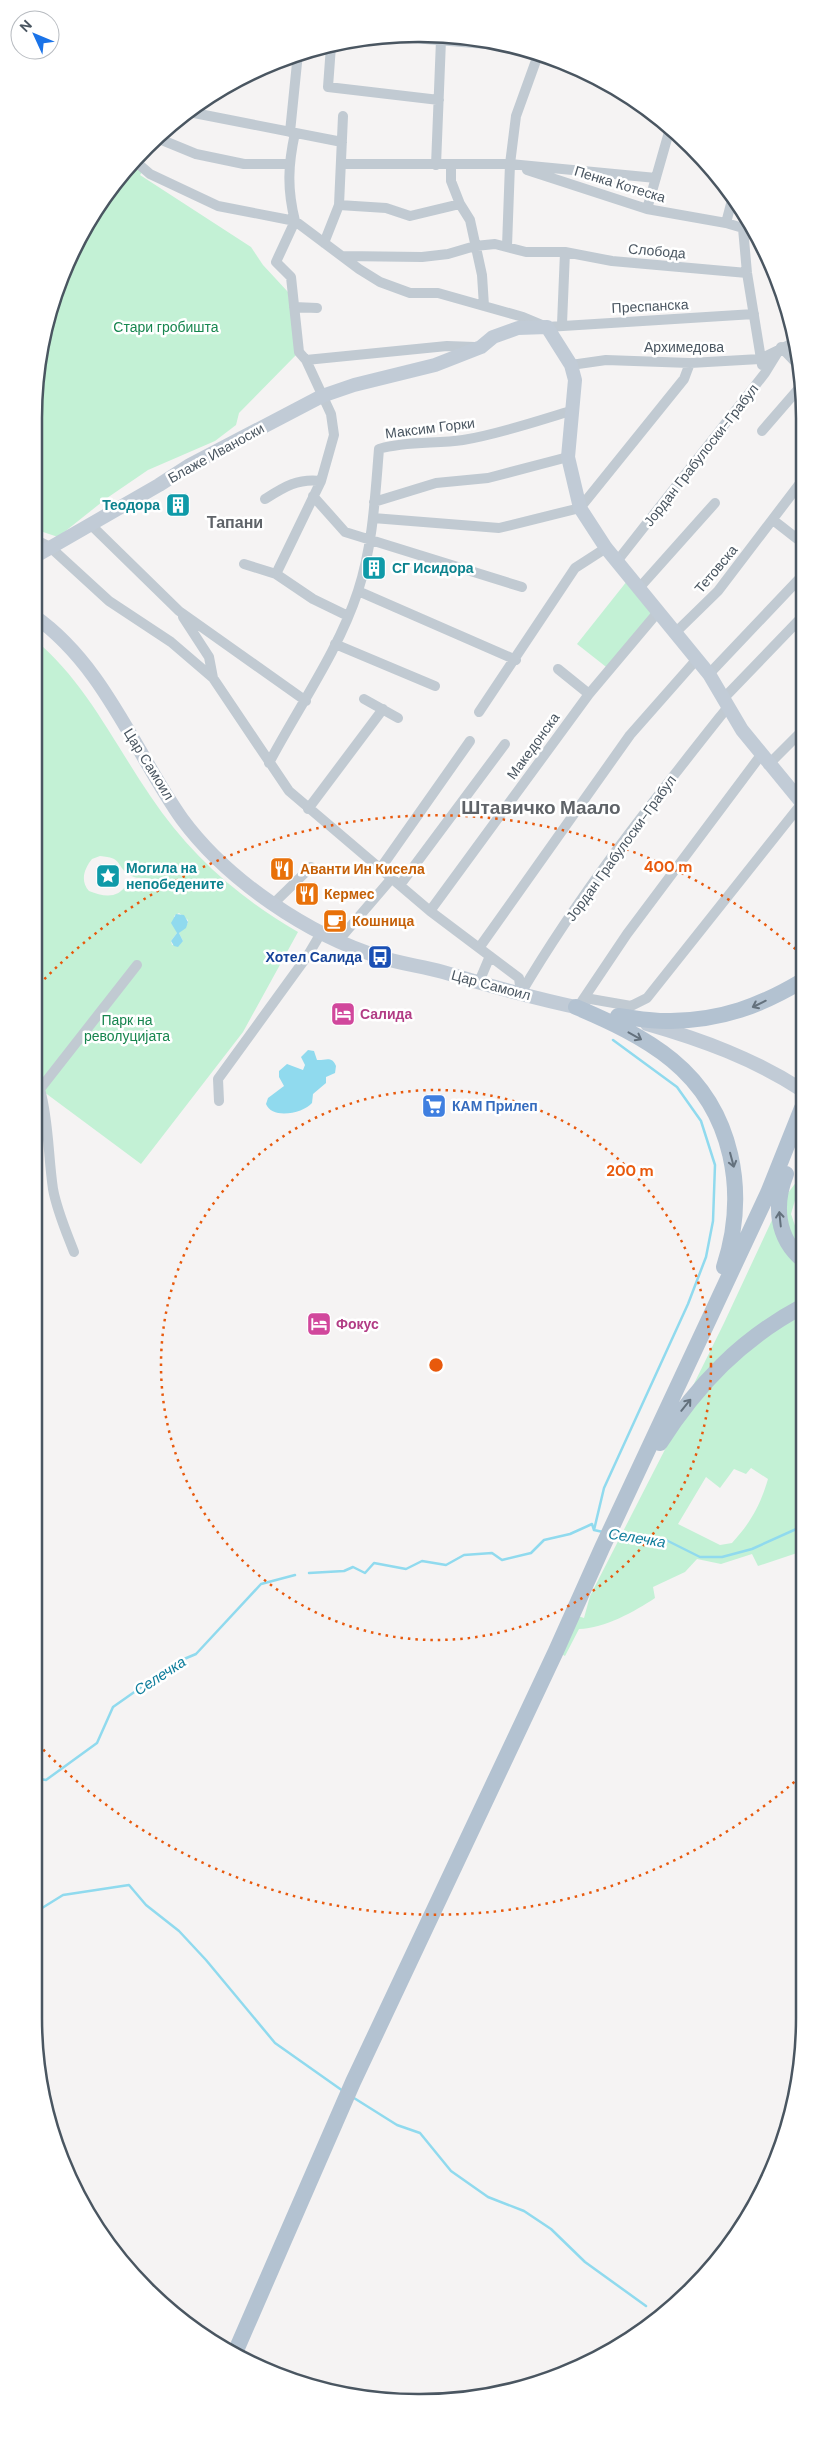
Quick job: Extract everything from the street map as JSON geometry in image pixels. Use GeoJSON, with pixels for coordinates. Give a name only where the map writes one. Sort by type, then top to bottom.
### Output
{"type":"FeatureCollection","features":[{"type":"Feature","properties":{"kind":"main road"},"geometry":{"type":"LineString","coordinates":[[618,1016],[670,1022],[729,1014],[753,1007],[796,984]]}},
{"type":"Feature","properties":{"kind":"main road"},"geometry":{"type":"LineString","coordinates":[[580,1002],[602,1018],[647,1042],[672,1060],[688,1075],[703,1094],[717,1120],[730,1151],[737,1189],[735,1225],[719,1281],[650,1428],[624,1507]]}},
{"type":"Feature","properties":{"kind":"main road"},"geometry":{"type":"LineString","coordinates":[[237,2347],[337,2117],[572,1614],[605,1550],[768,1193],[796,1123]]}},
{"type":"Feature","properties":{"kind":"main road"},"geometry":{"type":"LineString","coordinates":[[796,1146],[781,1185],[779,1223],[784,1238],[796,1252]]}},
{"type":"Feature","properties":{"kind":"main road"},"geometry":{"type":"LineString","coordinates":[[624,1507],[658,1446],[682,1410],[706,1380],[727,1358],[753,1336],[796,1310]]}},
{"type":"Feature","properties":{"kind":"street"},"geometry":{"type":"LineString","coordinates":[[436,165],[441,43]]}},
{"type":"Feature","properties":{"kind":"street"},"geometry":{"type":"LineString","coordinates":[[330,53],[328,86],[439,100]]}},
{"type":"Feature","properties":{"kind":"street"},"geometry":{"type":"LineString","coordinates":[[507,246],[510,164],[516,116],[536,61]]}},
{"type":"Feature","properties":{"kind":"street"},"geometry":{"type":"LineString","coordinates":[[276,574],[321,481],[334,435],[331,414],[306,360],[299,352],[291,277],[276,262],[295,221],[290,202],[288,164],[297,62]]}},
{"type":"Feature","properties":{"kind":"street"},"geometry":{"type":"LineString","coordinates":[[199,114],[342,142]]}},
{"type":"Feature","properties":{"kind":"street"},"geometry":{"type":"LineString","coordinates":[[324,243],[339,205],[343,116]]}},
{"type":"Feature","properties":{"kind":"street"},"geometry":{"type":"LineString","coordinates":[[647,208],[667,136]]}},
{"type":"Feature","properties":{"kind":"street"},"geometry":{"type":"LineString","coordinates":[[165,141],[196,154],[244,164],[288,164]]}},
{"type":"Feature","properties":{"kind":"street","name":"Пенка Котеска"},"geometry":{"type":"LineString","coordinates":[[340,164],[510,164],[656,178]]}},
{"type":"Feature","properties":{"kind":"street","name":"Пенка Котеска"},"geometry":{"type":"LineString","coordinates":[[510,164],[647,208],[726,223],[743,229]]}},
{"type":"Feature","properties":{"kind":"street"},"geometry":{"type":"LineString","coordinates":[[451,165],[451,181],[460,204],[470,220],[482,275],[484,306]]}},
{"type":"Feature","properties":{"kind":"street"},"geometry":{"type":"LineString","coordinates":[[141,166],[150,174],[218,206],[295,221],[341,256],[380,282],[410,293],[438,292],[547,327],[571,365],[575,380],[574,410],[568,457],[580,508],[606,548],[618,560],[709,674],[725,704],[765,760],[796,796]]}},
{"type":"Feature","properties":{"kind":"street"},"geometry":{"type":"LineString","coordinates":[[339,205],[386,208],[410,216],[460,204]]}},
{"type":"Feature","properties":{"kind":"street"},"geometry":{"type":"LineString","coordinates":[[726,223],[730,207]]}},
{"type":"Feature","properties":{"kind":"street"},"geometry":{"type":"LineString","coordinates":[[748,236],[747,273],[760,359],[765,373]]}},
{"type":"Feature","properties":{"kind":"street","name":"Слобода"},"geometry":{"type":"LineString","coordinates":[[341,256],[422,257],[448,254],[475,246],[507,246],[526,252],[564,252],[612,261],[747,273]]}},
{"type":"Feature","properties":{"kind":"street"},"geometry":{"type":"LineString","coordinates":[[562,324],[564,252]]}},
{"type":"Feature","properties":{"kind":"street"},"geometry":{"type":"LineString","coordinates":[[294,307],[317,308]]}},
{"type":"Feature","properties":{"kind":"street","name":"Преспанска"},"geometry":{"type":"LineString","coordinates":[[547,327],[562,324],[754,314]]}},
{"type":"Feature","properties":{"kind":"street","name":"Блаже Иваноски"},"geometry":{"type":"LineString","coordinates":[[42,552],[190,465],[322,396],[354,385],[435,365],[480,347],[493,337],[518,328],[547,327]]}},
{"type":"Feature","properties":{"kind":"street","name":"Архимедова"},"geometry":{"type":"LineString","coordinates":[[571,365],[606,360],[690,363],[760,359],[788,344]]}},
{"type":"Feature","properties":{"kind":"street"},"geometry":{"type":"LineString","coordinates":[[306,360],[447,346],[480,347]]}},
{"type":"Feature","properties":{"kind":"street"},"geometry":{"type":"LineString","coordinates":[[781,347],[790,356]]}},
{"type":"Feature","properties":{"kind":"street","name":"Јордан Грабулоски-Грабул"},"geometry":{"type":"LineString","coordinates":[[618,560],[765,373],[781,347]]}},
{"type":"Feature","properties":{"kind":"street"},"geometry":{"type":"LineString","coordinates":[[373,518],[499,528],[580,508],[684,379],[690,363]]}},
{"type":"Feature","properties":{"kind":"street"},"geometry":{"type":"LineString","coordinates":[[762,431],[795,393]]}},
{"type":"Feature","properties":{"kind":"street","name":"Максим Горки"},"geometry":{"type":"LineString","coordinates":[[269,763],[306,701],[348,616],[358,591],[371,540],[380,448],[396,444],[418,445],[464,440],[574,410]]}},
{"type":"Feature","properties":{"kind":"street"},"geometry":{"type":"LineString","coordinates":[[374,502],[436,483],[488,478],[568,457]]}},
{"type":"Feature","properties":{"kind":"street"},"geometry":{"type":"LineString","coordinates":[[265,499],[287,485],[306,479],[321,481]]}},
{"type":"Feature","properties":{"kind":"street","name":"Тетовска"},"geometry":{"type":"LineString","coordinates":[[676,632],[718,591],[796,489]]}},
{"type":"Feature","properties":{"kind":"street"},"geometry":{"type":"LineString","coordinates":[[314,496],[345,532],[522,587]]}},
{"type":"Feature","properties":{"kind":"street"},"geometry":{"type":"LineString","coordinates":[[640,587],[715,503]]}},
{"type":"Feature","properties":{"kind":"street"},"geometry":{"type":"LineString","coordinates":[[774,520],[796,539]]}},
{"type":"Feature","properties":{"kind":"street"},"geometry":{"type":"LineString","coordinates":[[90,524],[179,611],[306,701]]}},
{"type":"Feature","properties":{"kind":"street"},"geometry":{"type":"LineString","coordinates":[[42,543],[50,547],[109,601],[171,642],[213,678],[289,791],[308,809],[430,910],[519,978],[521,993]]}},
{"type":"Feature","properties":{"kind":"street"},"geometry":{"type":"LineString","coordinates":[[479,712],[516,660],[575,568],[606,548]]}},
{"type":"Feature","properties":{"kind":"street"},"geometry":{"type":"LineString","coordinates":[[244,564],[276,574],[313,599],[348,616]]}},
{"type":"Feature","properties":{"kind":"street"},"geometry":{"type":"LineString","coordinates":[[709,674],[796,582]]}},
{"type":"Feature","properties":{"kind":"street"},"geometry":{"type":"LineString","coordinates":[[358,591],[516,660]]}},
{"type":"Feature","properties":{"kind":"street"},"geometry":{"type":"LineString","coordinates":[[179,611],[209,657],[213,678]]}},
{"type":"Feature","properties":{"kind":"street","name":"Македонска"},"geometry":{"type":"LineString","coordinates":[[430,910],[588,694],[658,612]]}},
{"type":"Feature","properties":{"kind":"street","name":"Цар Самоил"},"geometry":{"type":"LineString","coordinates":[[42,623],[78,656],[99,684],[182,818],[226,866],[247,885],[273,904],[321,933],[380,957],[521,993],[580,1002],[618,1016]]}},
{"type":"Feature","properties":{"kind":"street"},"geometry":{"type":"LineString","coordinates":[[725,704],[796,624]]}},
{"type":"Feature","properties":{"kind":"street"},"geometry":{"type":"LineString","coordinates":[[334,644],[435,686]]}},
{"type":"Feature","properties":{"kind":"street"},"geometry":{"type":"LineString","coordinates":[[479,948],[630,735],[697,659]]}},
{"type":"Feature","properties":{"kind":"street"},"geometry":{"type":"LineString","coordinates":[[558,669],[588,694]]}},
{"type":"Feature","properties":{"kind":"street"},"geometry":{"type":"LineString","coordinates":[[364,698],[398,718]]}},
{"type":"Feature","properties":{"kind":"street","name":"Јордан Грабулоски-Грабул"},"geometry":{"type":"LineString","coordinates":[[521,993],[549,946],[630,830],[725,704]]}},
{"type":"Feature","properties":{"kind":"street"},"geometry":{"type":"LineString","coordinates":[[308,809],[382,709]]}},
{"type":"Feature","properties":{"kind":"street"},"geometry":{"type":"LineString","coordinates":[[580,1002],[627,934],[765,760],[796,737]]}},
{"type":"Feature","properties":{"kind":"street"},"geometry":{"type":"LineString","coordinates":[[380,869],[470,742]]}},
{"type":"Feature","properties":{"kind":"street"},"geometry":{"type":"LineString","coordinates":[[338,941],[396,882],[505,744]]}},
{"type":"Feature","properties":{"kind":"street"},"geometry":{"type":"LineString","coordinates":[[580,1002],[632,1006],[647,998],[796,811]]}},
{"type":"Feature","properties":{"kind":"street"},"geometry":{"type":"LineString","coordinates":[[273,904],[311,867]]}},
{"type":"Feature","properties":{"kind":"street"},"geometry":{"type":"LineString","coordinates":[[219,1101],[218,1079],[308,955],[321,933]]}},
{"type":"Feature","properties":{"kind":"street"},"geometry":{"type":"LineString","coordinates":[[479,982],[490,956]]}},
{"type":"Feature","properties":{"kind":"street"},"geometry":{"type":"LineString","coordinates":[[42,1083],[137,965]]}},
{"type":"Feature","properties":{"kind":"street"},"geometry":{"type":"LineString","coordinates":[[618,1016],[728,1050],[769,1069],[796,1086]]}},
{"type":"Feature","properties":{"kind":"street"},"geometry":{"type":"LineString","coordinates":[[42,1101],[48,1116],[53,1189],[58,1209],[74,1252]]}},
{"type":"Feature","properties":{"kind":"green space","name":"Стари гробишта"},"geometry":{"type":"Polygon","coordinates":[[[139,168],[143,171],[140,175],[251,247],[263,265],[288,292],[296,355],[239,413],[236,425],[215,441],[148,470],[107,498],[58,537],[42,532],[43,394],[55,322],[62,298],[81,252],[106,210],[139,168]]]}},
{"type":"Feature","properties":{"kind":"green space"},"geometry":{"type":"Polygon","coordinates":[[[631,576],[658,612],[610,670],[577,644],[631,576]]]}},
{"type":"Feature","properties":{"kind":"green space","name":"Парк на револуцијата"},"geometry":{"type":"Polygon","coordinates":[[[42,647],[69,674],[84,693],[151,797],[166,818],[199,856],[255,905],[298,932],[243,1032],[141,1164],[42,1090],[42,647]],[[100,856],[92,859],[87,867],[84,879],[89,891],[100,895],[110,895],[119,892],[127,884],[140,884],[145,889],[151,887],[150,879],[131,876],[116,860],[100,856]],[[179,913],[174,916],[177,933],[171,941],[172,945],[183,941],[179,933],[188,923],[188,920],[179,913]]]}},
{"type":"Feature","properties":{"kind":"green space"},"geometry":{"type":"Polygon","coordinates":[[[796,1182],[796,1197],[791,1214],[796,1228],[796,1553],[758,1566],[752,1554],[721,1564],[697,1559],[685,1572],[653,1587],[655,1598],[638,1609],[599,1626],[579,1629],[565,1656],[556,1651],[572,1614],[584,1618],[590,1596],[677,1426],[681,1410],[779,1205],[796,1182]],[[751,1468],[746,1474],[734,1469],[720,1488],[706,1477],[678,1524],[720,1545],[732,1543],[745,1528],[762,1497],[768,1479],[751,1468]]]}},
{"type":"Feature","properties":{"kind":"water"},"geometry":{"type":"Polygon","coordinates":[[[176,914],[184,915],[188,922],[186,928],[179,933],[183,941],[178,947],[174,946],[171,941],[177,933],[171,923],[176,914]]]}},
{"type":"Feature","properties":{"kind":"water"},"geometry":{"type":"Polygon","coordinates":[[[308,1050],[314,1051],[317,1060],[328,1059],[332,1061],[336,1066],[335,1073],[326,1077],[326,1083],[313,1094],[312,1103],[308,1107],[288,1113],[275,1112],[269,1109],[266,1104],[268,1098],[284,1086],[279,1077],[279,1071],[287,1064],[303,1070],[305,1065],[301,1057],[308,1050]]]}},
{"type":"Feature","properties":{"kind":"waterway"},"geometry":{"type":"LineString","coordinates":[[594,1530],[604,1488],[688,1304],[706,1257],[713,1221],[715,1165],[701,1121],[677,1087],[613,1040]]}},
{"type":"Feature","properties":{"kind":"waterway","name":"Селечка"},"geometry":{"type":"LineString","coordinates":[[309,1573],[344,1571],[353,1567],[365,1573],[374,1563],[406,1569],[422,1561],[446,1565],[464,1555],[492,1553],[502,1560],[531,1553],[544,1540],[570,1534],[592,1524],[594,1530],[603,1532]]}},
{"type":"Feature","properties":{"kind":"waterway","name":"Селечка"},"geometry":{"type":"LineString","coordinates":[[616,1534],[644,1541],[666,1540],[700,1557],[722,1557],[752,1549],[796,1529]]}},
{"type":"Feature","properties":{"kind":"waterway","name":"Селечка"},"geometry":{"type":"LineString","coordinates":[[42,1779],[46,1780],[97,1743],[113,1707],[177,1662],[196,1654],[261,1584],[295,1575]]}},
{"type":"Feature","properties":{"kind":"waterway"},"geometry":{"type":"LineString","coordinates":[[42,1908],[63,1895],[129,1885],[146,1905],[179,1931],[206,1960],[275,2043],[343,2091]]}},
{"type":"Feature","properties":{"kind":"waterway"},"geometry":{"type":"LineString","coordinates":[[354,2098],[397,2125],[420,2133],[451,2171],[488,2197],[524,2211],[551,2229],[585,2262],[646,2306]]}},
{"type":"Feature","properties":{"kind":"place","name":"Теодора"},"geometry":{"type":"Point","coordinates":[178,505]}},
{"type":"Feature","properties":{"kind":"place","name":"СГ Исидора"},"geometry":{"type":"Point","coordinates":[374,568]}},
{"type":"Feature","properties":{"kind":"place","name":"Аванти Ин Кисела"},"geometry":{"type":"Point","coordinates":[282,869]}},
{"type":"Feature","properties":{"kind":"place","name":"Могила на непобедените"},"geometry":{"type":"Point","coordinates":[108,876]}},
{"type":"Feature","properties":{"kind":"place","name":"Кермес"},"geometry":{"type":"Point","coordinates":[307,894]}},
{"type":"Feature","properties":{"kind":"place","name":"Кошница"},"geometry":{"type":"Point","coordinates":[335,921]}},
{"type":"Feature","properties":{"kind":"place","name":"Хотел Салида"},"geometry":{"type":"Point","coordinates":[380,957]}},
{"type":"Feature","properties":{"kind":"place","name":"Салида"},"geometry":{"type":"Point","coordinates":[343,1014]}},
{"type":"Feature","properties":{"kind":"place","name":"КАМ Прилеп"},"geometry":{"type":"Point","coordinates":[434,1106]}},
{"type":"Feature","properties":{"kind":"place","name":"Фокус"},"geometry":{"type":"Point","coordinates":[319,1324]}},
{"type":"Feature","properties":{"kind":"district","name":"Тапани"},"geometry":{"type":"Point","coordinates":[235,522]}},
{"type":"Feature","properties":{"kind":"district","name":"Штавичко Маало"},"geometry":{"type":"Point","coordinates":[541,807]}}]}
